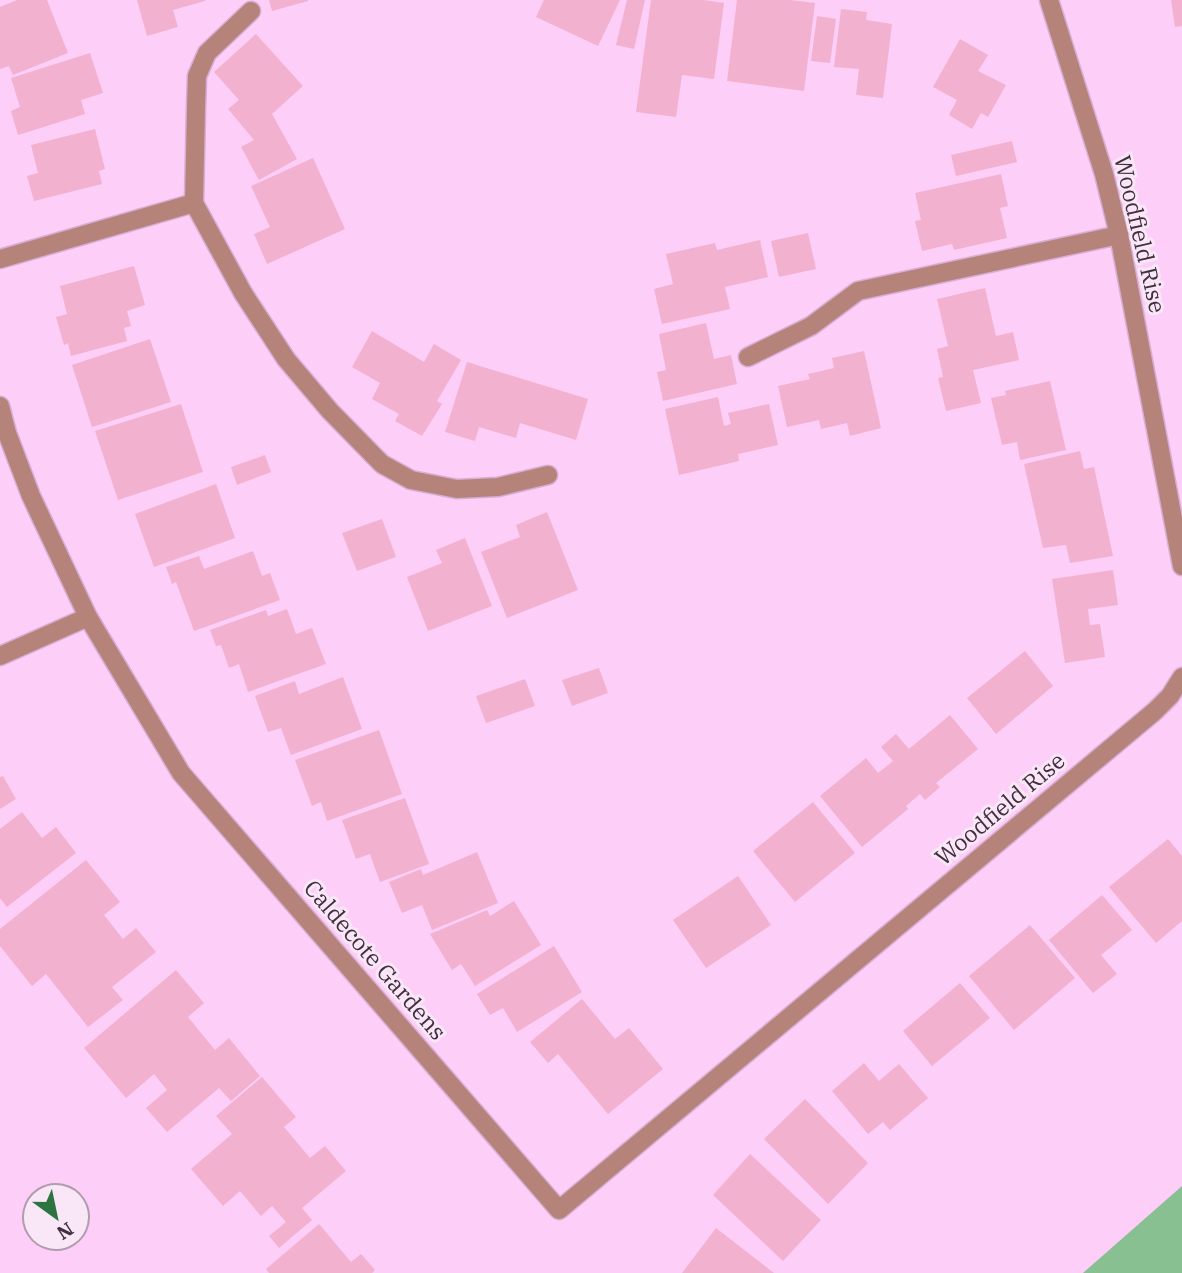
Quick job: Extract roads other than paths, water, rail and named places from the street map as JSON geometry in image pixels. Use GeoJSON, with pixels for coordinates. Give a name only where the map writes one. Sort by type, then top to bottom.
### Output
{"type":"FeatureCollection","features":[{"type":"Feature","properties":{"kind":"street","name":"Woodfield Rise"},"geometry":{"type":"LineString","coordinates":[[1049,0],[1104,174],[1119,235],[1182,566]]}},
{"type":"Feature","properties":{"kind":"street"},"geometry":{"type":"LineString","coordinates":[[251,11],[207,53],[197,76],[194,203],[243,293],[286,359],[330,411],[382,464],[411,480],[457,489],[498,487],[548,475]]}},
{"type":"Feature","properties":{"kind":"street"},"geometry":{"type":"LineString","coordinates":[[0,259],[194,203]]}},
{"type":"Feature","properties":{"kind":"street"},"geometry":{"type":"LineString","coordinates":[[748,356],[811,326],[858,291],[1119,235]]}},
{"type":"Feature","properties":{"kind":"street","name":"Caldecote Gardens"},"geometry":{"type":"LineString","coordinates":[[0,406],[7,433],[31,496],[88,617],[181,774],[559,1210],[843,972]]}},
{"type":"Feature","properties":{"kind":"street"},"geometry":{"type":"LineString","coordinates":[[0,656],[88,617]]}},
{"type":"Feature","properties":{"kind":"street","name":"Woodfield Rise"},"geometry":{"type":"LineString","coordinates":[[843,972],[1155,711],[1170,696],[1182,677]]}}]}
